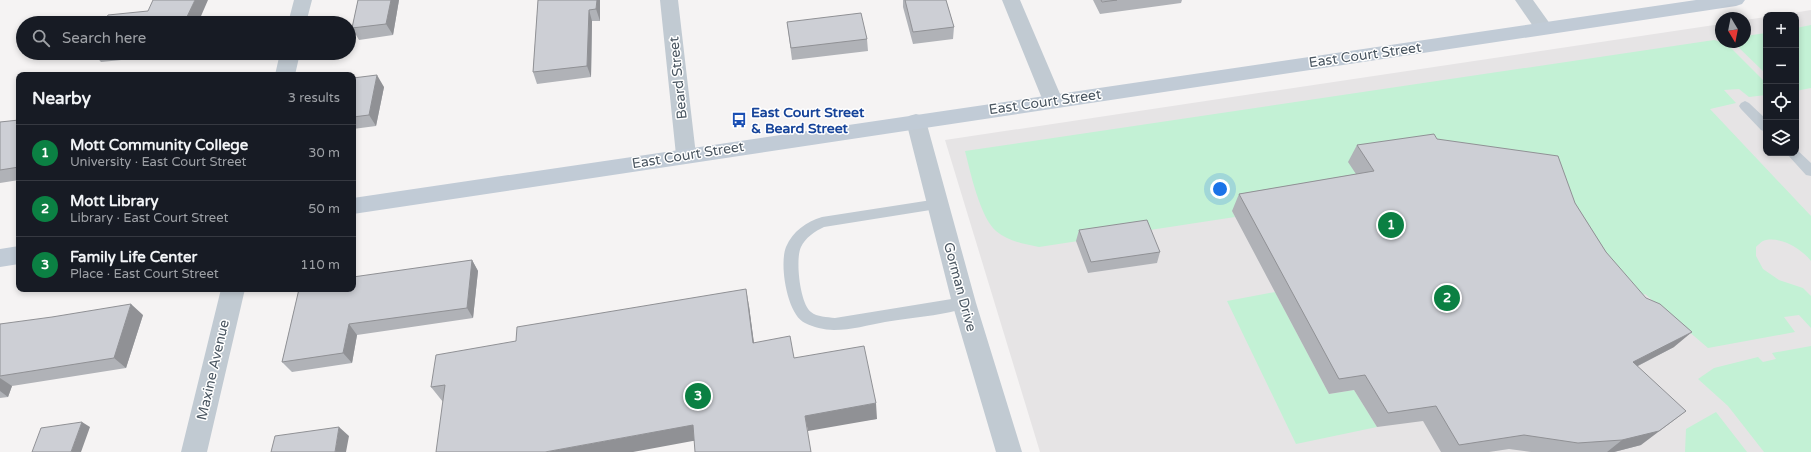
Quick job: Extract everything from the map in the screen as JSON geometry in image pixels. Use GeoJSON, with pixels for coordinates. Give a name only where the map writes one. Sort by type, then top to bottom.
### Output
{"type":"FeatureCollection","features":[{"type":"Feature","properties":{"kind":"main road","name":"East Court Street"},"geometry":{"type":"LineString","coordinates":[[356,206],[686,155],[1736,0]]}},
{"type":"Feature","properties":{"kind":"main road"},"geometry":{"type":"LineString","coordinates":[[0,258],[16,255]]}},
{"type":"Feature","properties":{"kind":"street"},"geometry":{"type":"LineString","coordinates":[[299,16],[303,0]]}},
{"type":"Feature","properties":{"kind":"street","name":"Beard Street"},"geometry":{"type":"LineString","coordinates":[[670,0],[686,155]]}},
{"type":"Feature","properties":{"kind":"street"},"geometry":{"type":"LineString","coordinates":[[1011,0],[1053,101]]}},
{"type":"Feature","properties":{"kind":"street"},"geometry":{"type":"LineString","coordinates":[[1524,0],[1544,28]]}},
{"type":"Feature","properties":{"kind":"street"},"geometry":{"type":"LineString","coordinates":[[286,72],[288,60]]}},
{"type":"Feature","properties":{"kind":"street","name":"Gorman Drive"},"geometry":{"type":"LineString","coordinates":[[916,121],[964,303],[1009,452]]}},
{"type":"Feature","properties":{"kind":"street","name":"Maxine Avenue"},"geometry":{"type":"LineString","coordinates":[[194,452],[232,292]]}},
{"type":"Feature","properties":{"kind":"lane"},"geometry":{"type":"LineString","coordinates":[[1745,106],[1763,124]]}},
{"type":"Feature","properties":{"kind":"lane"},"geometry":{"type":"LineString","coordinates":[[1796,156],[1811,171]]}},
{"type":"Feature","properties":{"kind":"lane"},"geometry":{"type":"LineString","coordinates":[[938,204],[822,222],[807,230],[792,249],[791,257],[793,283],[799,310],[805,316],[813,320],[835,324],[964,303]]}},
{"type":"Feature","properties":{"kind":"shaded area"},"geometry":{"type":"Polygon","coordinates":[[[1811,10],[1811,452],[1040,452],[945,140],[1715,25],[1715,48],[1751,48],[1751,19],[1763,17],[1763,156],[1799,156],[1799,12],[1811,10]]]}},
{"type":"Feature","properties":{"kind":"green space"},"geometry":{"type":"Polygon","coordinates":[[[1811,25],[1811,88],[1799,90],[1799,48],[1799,27],[1811,25]]]}},
{"type":"Feature","properties":{"kind":"green space"},"geometry":{"type":"Polygon","coordinates":[[[1763,33],[1763,71],[1739,48],[1751,48],[1751,35],[1763,33]]]}},
{"type":"Feature","properties":{"kind":"green space"},"geometry":{"type":"Polygon","coordinates":[[[1714,40],[1715,48],[1731,48],[1763,80],[1763,95],[1749,97],[1739,89],[1724,90],[1736,103],[1710,109],[1811,216],[1811,261],[1807,256],[1790,244],[1776,240],[1763,241],[1760,243],[1756,247],[1756,256],[1763,269],[1779,280],[1803,288],[1811,296],[1811,328],[1799,315],[1784,317],[1795,332],[1708,348],[1645,294],[1622,305],[1349,162],[1365,187],[1232,211],[1235,217],[1039,247],[1033,246],[1016,242],[1006,237],[996,231],[990,224],[980,205],[965,151],[1714,40]]]}},
{"type":"Feature","properties":{"kind":"green space"},"geometry":{"type":"Polygon","coordinates":[[[1275,292],[1329,394],[1354,390],[1377,427],[1296,444],[1227,301],[1275,292]]]}},
{"type":"Feature","properties":{"kind":"green space"},"geometry":{"type":"Polygon","coordinates":[[[1811,346],[1811,452],[1764,452],[1728,406],[1698,379],[1714,368],[1758,357],[1763,362],[1776,359],[1772,353],[1811,346]]]}},
{"type":"Feature","properties":{"kind":"green space"},"geometry":{"type":"Polygon","coordinates":[[[1716,412],[1747,452],[1685,452],[1686,429],[1716,412]]]}},
{"type":"Feature","properties":{"kind":"building"},"geometry":{"type":"Polygon","coordinates":[[[153,0],[195,0],[187,16],[108,16],[148,11],[153,0]]]}},
{"type":"Feature","properties":{"kind":"building"},"geometry":{"type":"Polygon","coordinates":[[[358,0],[391,0],[386,24],[356,28],[356,16],[355,16],[358,0]]]}},
{"type":"Feature","properties":{"kind":"building"},"geometry":{"type":"Polygon","coordinates":[[[538,0],[597,0],[596,9],[589,10],[587,66],[533,72],[538,0]]]}},
{"type":"Feature","properties":{"kind":"building"},"geometry":{"type":"Polygon","coordinates":[[[905,0],[946,0],[954,27],[913,32],[905,0]]]}},
{"type":"Feature","properties":{"kind":"building"},"geometry":{"type":"Polygon","coordinates":[[[1101,0],[1117,0],[1102,2],[1101,0]]]}},
{"type":"Feature","properties":{"kind":"building"},"geometry":{"type":"Polygon","coordinates":[[[861,13],[867,39],[791,48],[787,22],[861,13]]]}},
{"type":"Feature","properties":{"kind":"building"},"geometry":{"type":"Polygon","coordinates":[[[377,75],[369,115],[356,117],[356,78],[377,75]]]}},
{"type":"Feature","properties":{"kind":"building"},"geometry":{"type":"Polygon","coordinates":[[[16,120],[16,167],[0,170],[0,122],[16,120]]]}},
{"type":"Feature","properties":{"kind":"building"},"geometry":{"type":"Polygon","coordinates":[[[1434,134],[1437,139],[1558,156],[1575,203],[1606,252],[1646,298],[1660,304],[1692,332],[1633,362],[1686,411],[1659,431],[1622,440],[1578,443],[1524,435],[1459,445],[1436,406],[1388,413],[1365,375],[1339,379],[1239,194],[1374,171],[1357,145],[1434,134]]]}},
{"type":"Feature","properties":{"kind":"building"},"geometry":{"type":"Polygon","coordinates":[[[1147,220],[1160,252],[1091,262],[1079,230],[1147,220]]]}},
{"type":"Feature","properties":{"kind":"building"},"geometry":{"type":"Polygon","coordinates":[[[472,260],[467,308],[349,324],[343,353],[282,362],[298,292],[356,292],[356,277],[472,260]]]}},
{"type":"Feature","properties":{"kind":"building"},"geometry":{"type":"Polygon","coordinates":[[[746,289],[753,343],[790,336],[794,358],[864,346],[876,403],[805,416],[811,452],[695,452],[693,425],[545,452],[436,452],[445,385],[431,387],[436,355],[516,341],[517,327],[746,289]]]}},
{"type":"Feature","properties":{"kind":"building"},"geometry":{"type":"Polygon","coordinates":[[[131,304],[114,358],[0,376],[0,324],[131,304]]]}},
{"type":"Feature","properties":{"kind":"building"},"geometry":{"type":"Polygon","coordinates":[[[82,422],[71,452],[32,452],[41,428],[82,422]]]}},
{"type":"Feature","properties":{"kind":"building"},"geometry":{"type":"Polygon","coordinates":[[[339,427],[335,452],[271,452],[275,436],[339,427]]]}},
{"type":"Feature","properties":{"kind":"place","name":"East Court Street & Beard Street"},"geometry":{"type":"Point","coordinates":[739,120]}},
{"type":"Feature","properties":{"kind":"place","name":"Mott Community College"},"geometry":{"type":"Point","coordinates":[1391,225]}},
{"type":"Feature","properties":{"kind":"place","name":"Mott Library"},"geometry":{"type":"Point","coordinates":[1447,298]}},
{"type":"Feature","properties":{"kind":"place","name":"Family Life Center"},"geometry":{"type":"Point","coordinates":[698,396]}}]}
